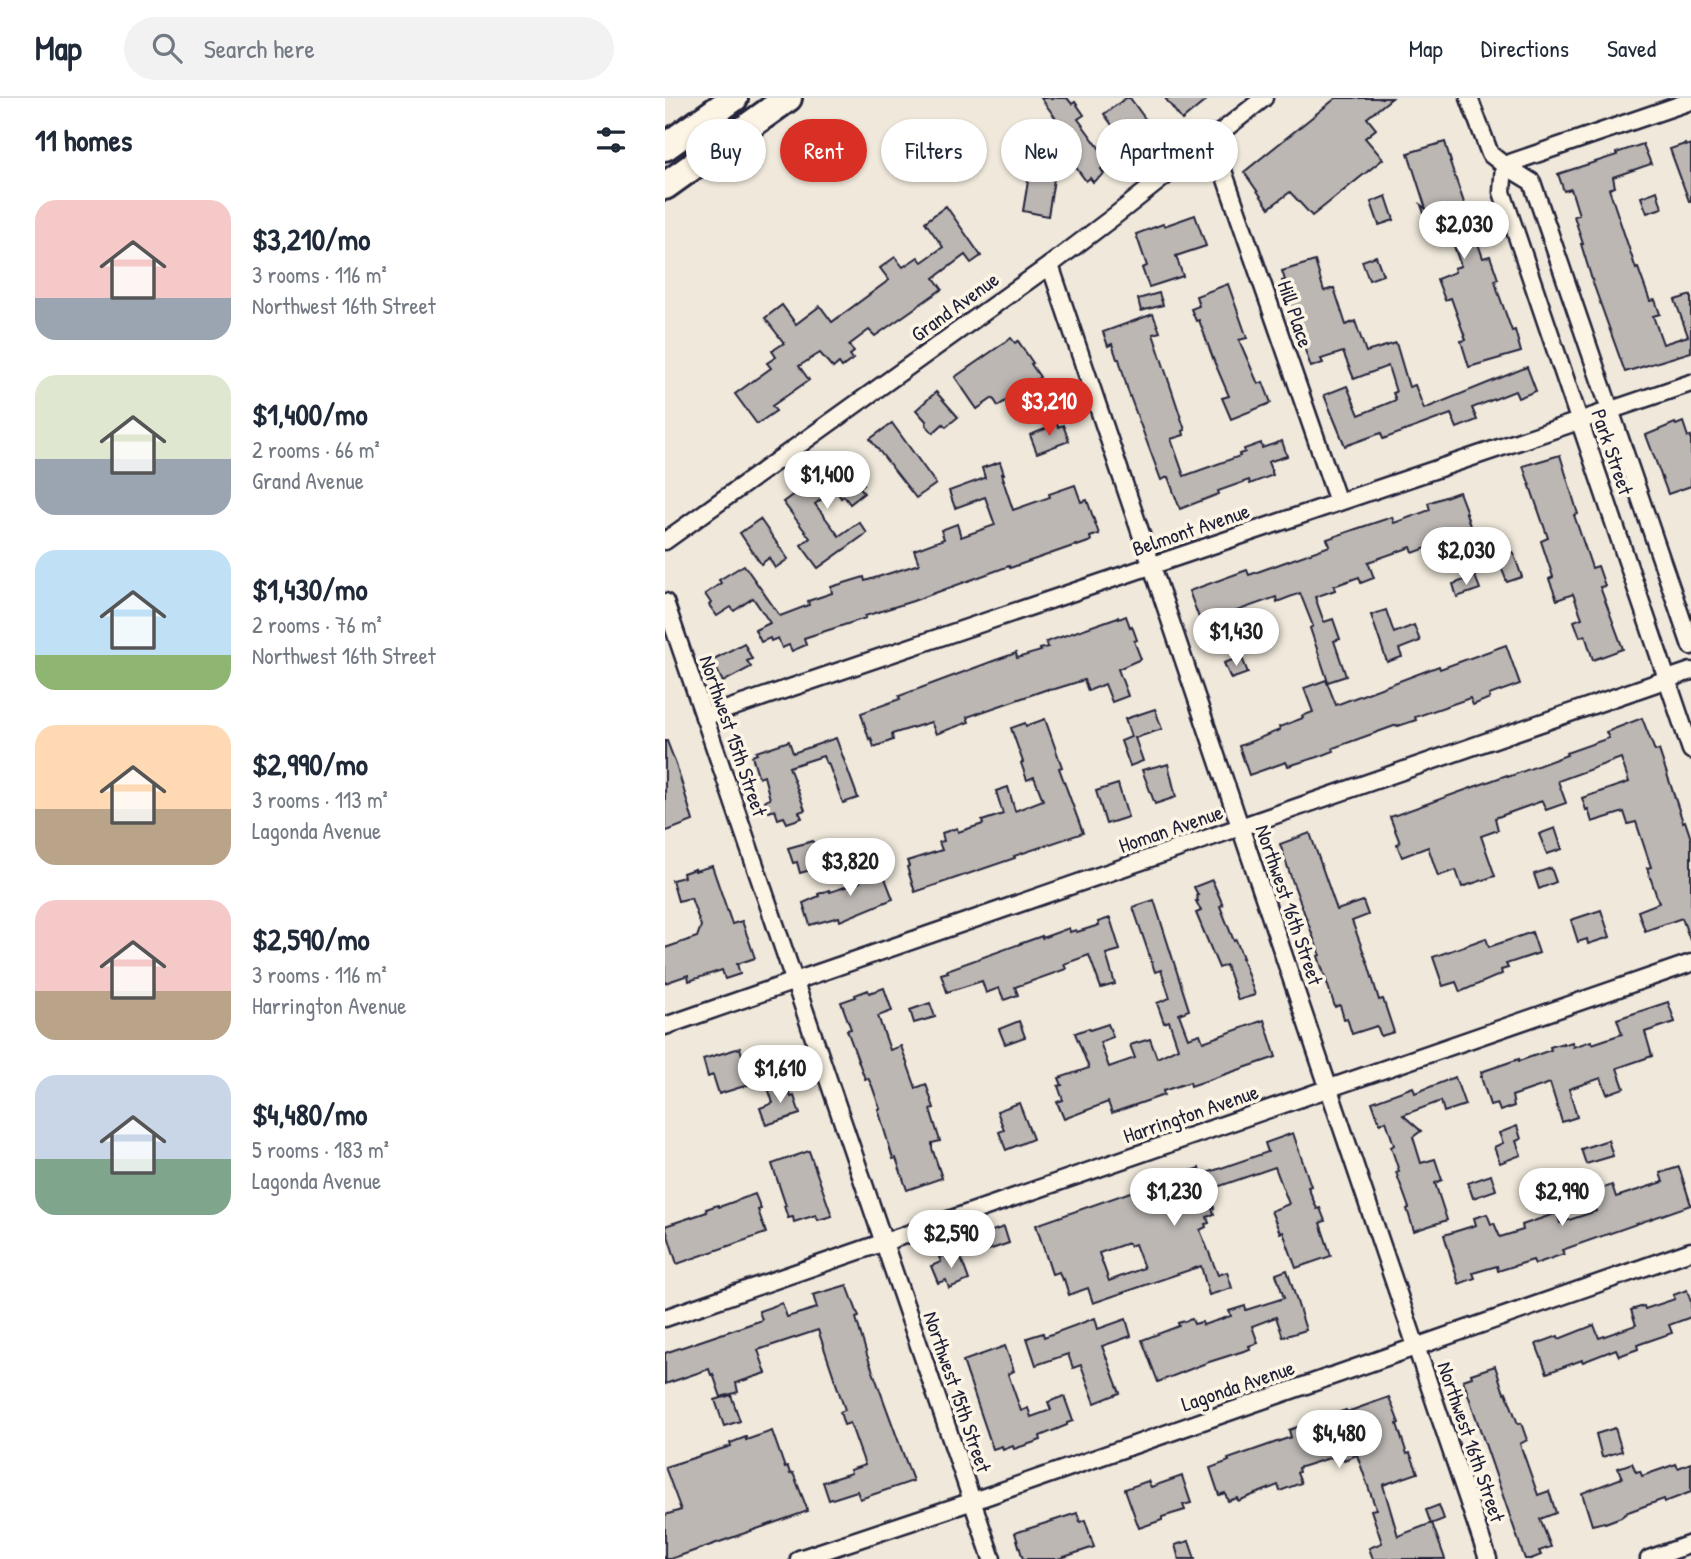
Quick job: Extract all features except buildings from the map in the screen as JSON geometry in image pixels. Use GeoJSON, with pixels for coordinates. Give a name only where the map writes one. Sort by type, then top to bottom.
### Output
{"type":"FeatureCollection","features":[{"type":"Feature","properties":{"kind":"main road"},"geometry":{"type":"LineString","coordinates":[[665,147],[734,98]]}},
{"type":"Feature","properties":{"kind":"main road"},"geometry":{"type":"LineString","coordinates":[[665,186],[788,98]]}},
{"type":"Feature","properties":{"kind":"street","name":"Grand Avenue"},"geometry":{"type":"LineString","coordinates":[[1237,119],[1264,98]]}},
{"type":"Feature","properties":{"kind":"street","name":"Park Street"},"geometry":{"type":"LineString","coordinates":[[1469,98],[1490,153],[1532,182],[1691,646]]}},
{"type":"Feature","properties":{"kind":"street"},"geometry":{"type":"LineString","coordinates":[[1504,165],[1691,101]]}},
{"type":"Feature","properties":{"kind":"street","name":"Park Street"},"geometry":{"type":"LineString","coordinates":[[1504,165],[1502,192],[1691,750]]}},
{"type":"Feature","properties":{"kind":"street","name":"Grand Avenue"},"geometry":{"type":"LineString","coordinates":[[665,541],[1049,265],[1158,182]]}},
{"type":"Feature","properties":{"kind":"street","name":"Hill Place"},"geometry":{"type":"LineString","coordinates":[[1227,182],[1338,502]]}},
{"type":"Feature","properties":{"kind":"street","name":"Northwest 16th Street"},"geometry":{"type":"LineString","coordinates":[[1049,265],[1488,1559]]}},
{"type":"Feature","properties":{"kind":"street","name":"Belmont Avenue"},"geometry":{"type":"LineString","coordinates":[[704,717],[1691,383]]}},
{"type":"Feature","properties":{"kind":"street","name":"Northwest 15th Street"},"geometry":{"type":"LineString","coordinates":[[665,602],[992,1559]]}},
{"type":"Feature","properties":{"kind":"street","name":"Homan Avenue"},"geometry":{"type":"LineString","coordinates":[[665,1026],[1691,671]]}},
{"type":"Feature","properties":{"kind":"street","name":"Harrington Avenue"},"geometry":{"type":"LineString","coordinates":[[665,1318],[1691,963]]}},
{"type":"Feature","properties":{"kind":"street","name":"Lagonda Avenue"},"geometry":{"type":"LineString","coordinates":[[799,1559],[1691,1251]]}},
{"type":"Feature","properties":{"kind":"street"},"geometry":{"type":"LineString","coordinates":[[1649,1559],[1691,1544]]}}]}
